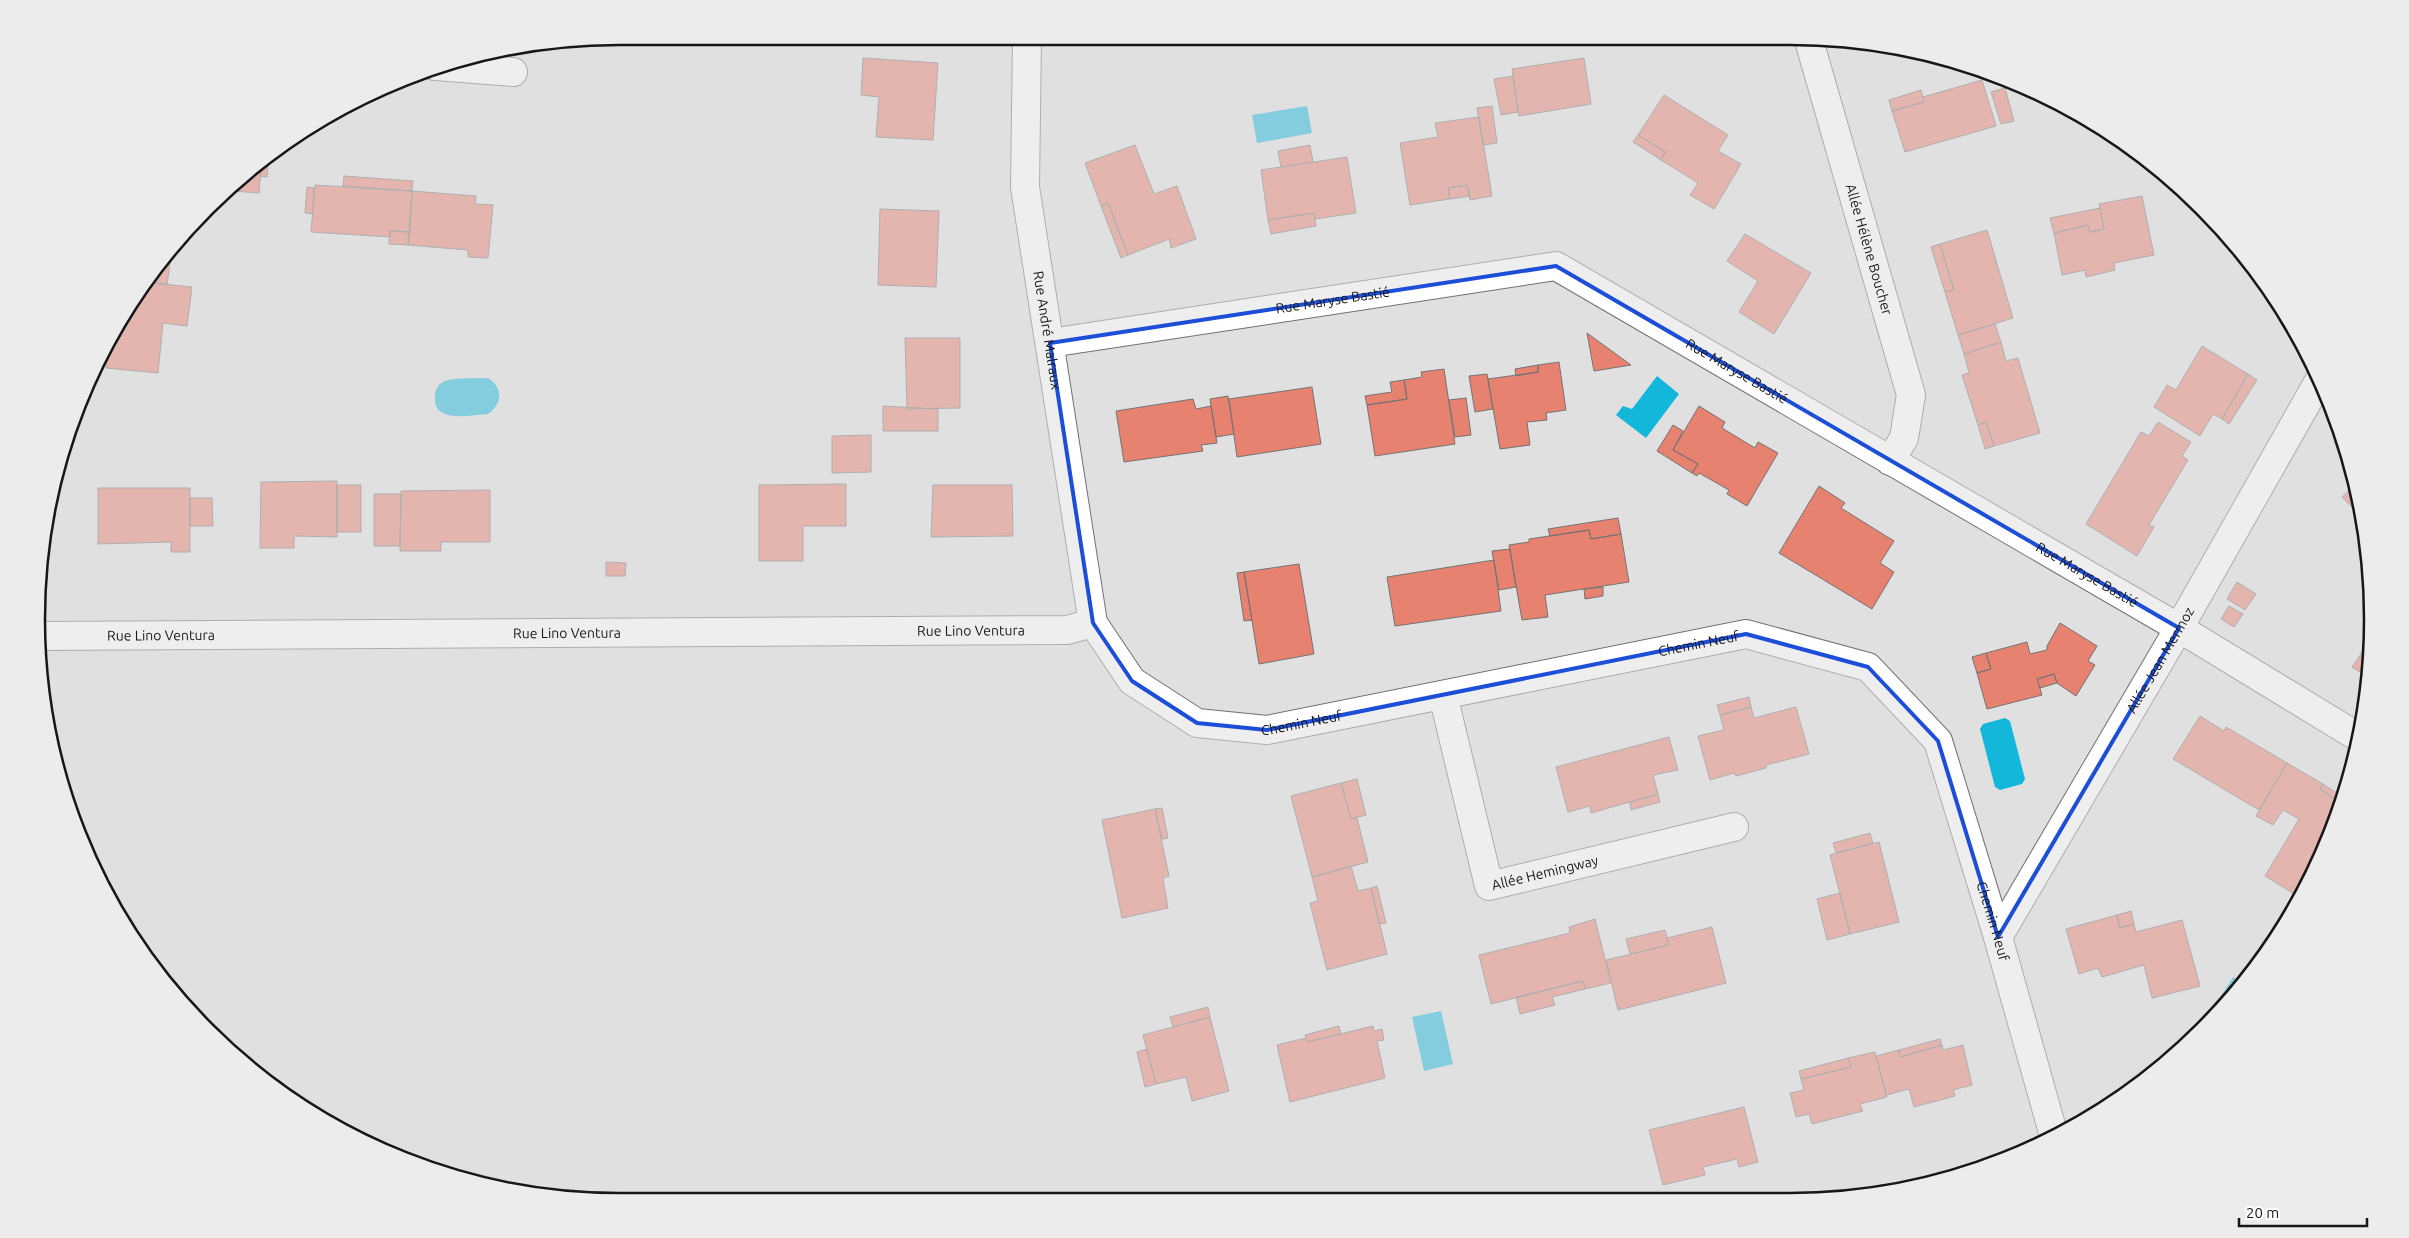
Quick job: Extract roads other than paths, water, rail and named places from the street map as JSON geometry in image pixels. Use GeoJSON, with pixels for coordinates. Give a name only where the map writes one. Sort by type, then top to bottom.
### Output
{"type":"FeatureCollection","features":[{"type":"Feature","properties":{"kind":"street","name":"Rue André Malraux"},"geometry":{"type":"LineString","coordinates":[[1027,45],[1025,188],[1093,623]]}},
{"type":"Feature","properties":{"kind":"street","name":"Allée Hélène Boucher"},"geometry":{"type":"LineString","coordinates":[[1810,46],[1911,395],[1904,438],[1890,461]]}},
{"type":"Feature","properties":{"kind":"street"},"geometry":{"type":"LineString","coordinates":[[460,68],[513,72]]}},
{"type":"Feature","properties":{"kind":"street","name":"Rue Maryse Bastié"},"geometry":{"type":"LineString","coordinates":[[1050,342],[1556,266],[2179,628],[2352,734]]}},
{"type":"Feature","properties":{"kind":"street","name":"Allée Jean Mermoz"},"geometry":{"type":"LineString","coordinates":[[1998,938],[2179,628],[2315,388]]}},
{"type":"Feature","properties":{"kind":"street","name":"Rue Lino Ventura"},"geometry":{"type":"LineString","coordinates":[[45,636],[1067,630],[1093,623]]}},
{"type":"Feature","properties":{"kind":"street","name":"Chemin Neuf"},"geometry":{"type":"LineString","coordinates":[[1093,623],[1132,681],[1197,724],[1267,730],[1746,634],[1868,667],[1938,741],[1998,938],[2052,1130]]}},
{"type":"Feature","properties":{"kind":"street","name":"Allée Hemingway"},"geometry":{"type":"LineString","coordinates":[[1443,695],[1489,886],[1734,828]]}},
{"type":"Feature","properties":{"kind":"water"},"geometry":{"type":"Polygon","coordinates":[[[1307,106],[1312,133],[1257,143],[1252,115],[1307,106]]]}},
{"type":"Feature","properties":{"kind":"water"},"geometry":{"type":"Polygon","coordinates":[[[1657,376],[1679,394],[1646,438],[1616,415],[1623,406],[1632,409],[1657,376]]]}},
{"type":"Feature","properties":{"kind":"water"},"geometry":{"type":"Polygon","coordinates":[[[488,378],[497,386],[499,396],[496,406],[488,414],[454,416],[440,411],[436,405],[436,391],[443,382],[455,379],[488,378]]]}},
{"type":"Feature","properties":{"kind":"water"},"geometry":{"type":"Polygon","coordinates":[[[2005,718],[2010,721],[2025,779],[2022,784],[2000,790],[1995,787],[1980,729],[1983,724],[2005,718]]]}},
{"type":"Feature","properties":{"kind":"water"},"geometry":{"type":"Polygon","coordinates":[[[2233,977],[2236,979],[2222,997],[2217,1002],[2233,977]]]}},
{"type":"Feature","properties":{"kind":"water"},"geometry":{"type":"Polygon","coordinates":[[[1441,1011],[1453,1064],[1424,1071],[1412,1017],[1441,1011]]]}}]}
